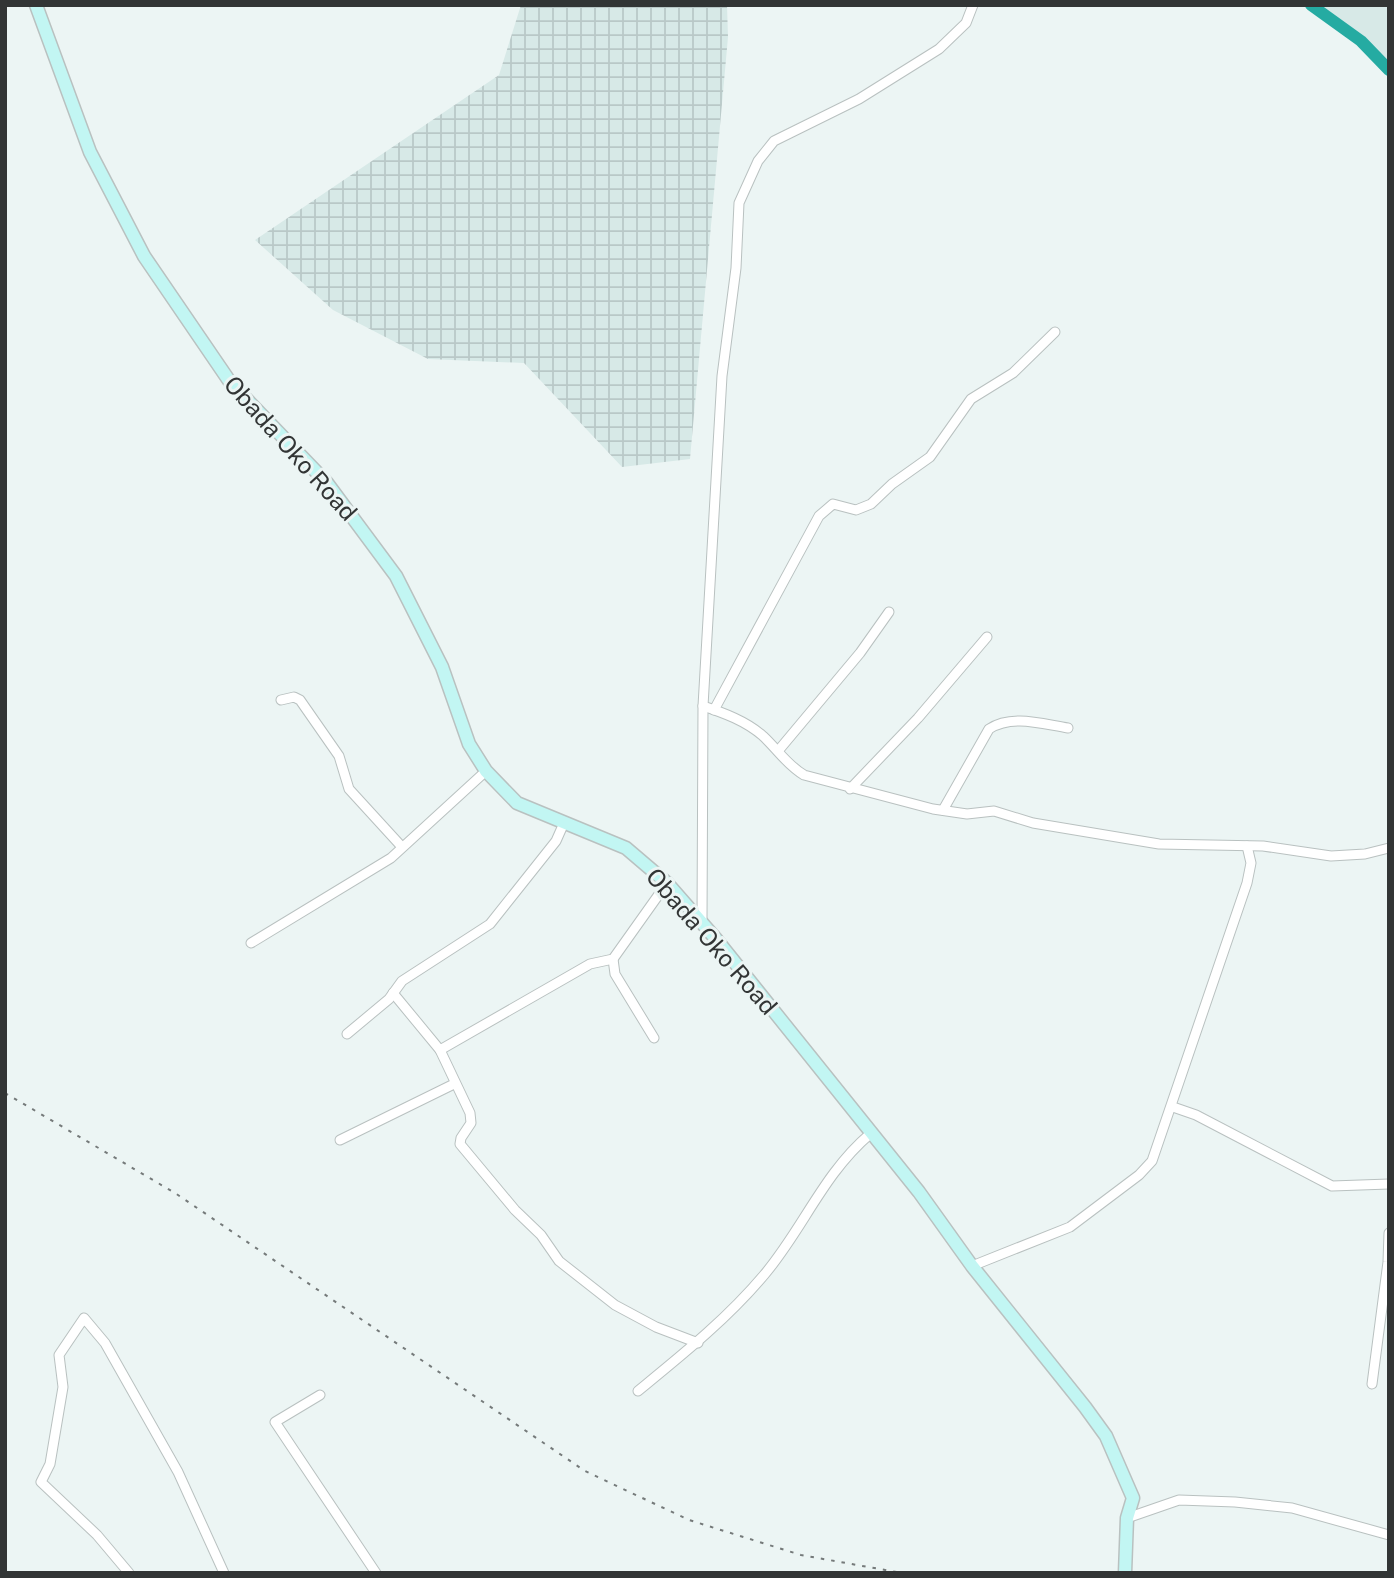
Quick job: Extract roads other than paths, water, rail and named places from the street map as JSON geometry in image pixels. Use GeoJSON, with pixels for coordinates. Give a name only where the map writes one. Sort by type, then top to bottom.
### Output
{"type":"FeatureCollection","features":[{"type":"Feature","properties":{"kind":"main road","name":"Obada Oko Road"},"geometry":{"type":"LineString","coordinates":[[36,5],[90,152],[144,256],[230,382],[319,474],[356,518],[396,576],[442,667],[469,744],[486,771],[517,803],[626,848],[667,883],[919,1192],[972,1266],[1106,1436],[1133,1497],[1127,1518],[1125,1573]]}},
{"type":"Feature","properties":{"kind":"street"},"geometry":{"type":"LineString","coordinates":[[702,923],[703,706],[722,376],[736,268],[738,215],[747,181],[774,141],[859,99],[939,49],[966,23],[973,5]]}},
{"type":"Feature","properties":{"kind":"street"},"geometry":{"type":"LineString","coordinates":[[714,710],[819,516],[833,504],[856,510],[871,505],[892,484],[930,457],[971,399],[1013,373],[1055,332]]}},
{"type":"Feature","properties":{"kind":"street"},"geometry":{"type":"LineString","coordinates":[[778,751],[860,653],[889,612]]}},
{"type":"Feature","properties":{"kind":"street"},"geometry":{"type":"LineString","coordinates":[[850,789],[918,718],[987,637]]}},
{"type":"Feature","properties":{"kind":"street"},"geometry":{"type":"LineString","coordinates":[[281,700],[294,697],[300,700],[339,757],[349,789],[402,847]]}},
{"type":"Feature","properties":{"kind":"street"},"geometry":{"type":"LineString","coordinates":[[703,706],[746,724],[778,751],[788,765],[804,775],[850,789],[943,810],[967,814],[994,811],[1033,823],[1159,844],[1263,846],[1331,856],[1365,854],[1389,848]]}},
{"type":"Feature","properties":{"kind":"street"},"geometry":{"type":"LineString","coordinates":[[943,810],[989,729],[1000,721],[1068,727]]}},
{"type":"Feature","properties":{"kind":"street"},"geometry":{"type":"LineString","coordinates":[[251,943],[391,858],[486,771]]}},
{"type":"Feature","properties":{"kind":"street"},"geometry":{"type":"LineString","coordinates":[[346,1034],[393,993],[402,981],[490,925],[556,841],[564,823]]}},
{"type":"Feature","properties":{"kind":"street"},"geometry":{"type":"LineString","coordinates":[[1247,846],[1251,863]]}},
{"type":"Feature","properties":{"kind":"street"},"geometry":{"type":"LineString","coordinates":[[972,1266],[1070,1227],[1139,1175],[1157,1151],[1251,863],[1263,846]]}},
{"type":"Feature","properties":{"kind":"street"},"geometry":{"type":"LineString","coordinates":[[440,1050],[590,964],[613,959],[667,883]]}},
{"type":"Feature","properties":{"kind":"street"},"geometry":{"type":"LineString","coordinates":[[613,959],[615,974],[654,1038]]}},
{"type":"Feature","properties":{"kind":"street"},"geometry":{"type":"LineString","coordinates":[[393,993],[440,1050],[472,1119],[470,1127],[460,1138],[460,1144],[515,1210],[541,1235],[559,1261],[615,1305],[656,1327],[698,1343]]}},
{"type":"Feature","properties":{"kind":"street"},"geometry":{"type":"LineString","coordinates":[[340,1140],[454,1084]]}},
{"type":"Feature","properties":{"kind":"street"},"geometry":{"type":"LineString","coordinates":[[1172,1107],[1196,1115],[1332,1186],[1389,1184]]}},
{"type":"Feature","properties":{"kind":"street"},"geometry":{"type":"LineString","coordinates":[[638,1391],[698,1343],[765,1274],[843,1157],[870,1134]]}},
{"type":"Feature","properties":{"kind":"street"},"geometry":{"type":"LineString","coordinates":[[1372,1384],[1388,1262],[1389,1233]]}},
{"type":"Feature","properties":{"kind":"street"},"geometry":{"type":"LineString","coordinates":[[129,1573],[97,1535],[41,1482],[50,1464],[63,1387],[59,1355],[84,1318],[105,1343],[178,1472],[224,1573]]}},
{"type":"Feature","properties":{"kind":"street"},"geometry":{"type":"LineString","coordinates":[[320,1395],[275,1422],[376,1573]]}},
{"type":"Feature","properties":{"kind":"street"},"geometry":{"type":"LineString","coordinates":[[1127,1518],[1179,1500],[1235,1502],[1292,1508],[1389,1535]]}},
{"type":"Feature","properties":{"kind":"waterway"},"geometry":{"type":"LineString","coordinates":[[1311,5],[1361,41],[1389,70]]}},
{"type":"Feature","properties":{"kind":"railway"},"geometry":{"type":"LineString","coordinates":[[5,1093],[175,1193],[585,1471],[689,1520],[801,1555],[902,1573]]}}]}
